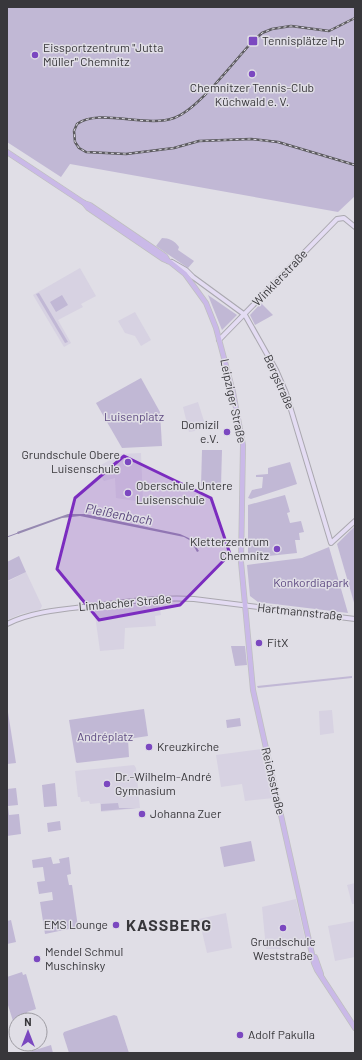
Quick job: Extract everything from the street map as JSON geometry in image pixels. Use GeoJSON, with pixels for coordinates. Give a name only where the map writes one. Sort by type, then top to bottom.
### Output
{"type":"FeatureCollection","features":[{"type":"Feature","properties":{"kind":"main road","name":"Leipziger Straße"},"geometry":{"type":"LineString","coordinates":[[7,152],[84,203],[88,208],[158,256],[169,261],[185,274],[202,296],[211,314],[219,340],[234,395],[243,445],[241,555],[246,606]]}},
{"type":"Feature","properties":{"kind":"main road","name":"Winklerstraße"},"geometry":{"type":"LineString","coordinates":[[219,340],[334,223],[342,217],[355,227]]}},
{"type":"Feature","properties":{"kind":"main road","name":"Bergstraße"},"geometry":{"type":"LineString","coordinates":[[169,261],[186,270],[193,277],[245,315],[278,374],[294,416],[331,543],[355,521]]}},
{"type":"Feature","properties":{"kind":"main road","name":"Limbacher Straße"},"geometry":{"type":"LineString","coordinates":[[7,624],[38,614],[151,600],[189,599],[246,606]]}},
{"type":"Feature","properties":{"kind":"main road","name":"Hartmannstraße"},"geometry":{"type":"LineString","coordinates":[[246,606],[355,619]]}},
{"type":"Feature","properties":{"kind":"main road","name":"Reichsstraße"},"geometry":{"type":"LineString","coordinates":[[246,606],[253,690],[313,953],[322,977],[355,1028]]}},
{"type":"Feature","properties":{"kind":"highlighted area"},"geometry":{"type":"Polygon","coordinates":[[[124,456],[211,498],[230,554],[180,605],[99,620],[57,569],[75,498],[124,456]]]}},
{"type":"Feature","properties":{"kind":"shaded area"},"geometry":{"type":"Polygon","coordinates":[[[80,268],[96,296],[81,304],[83,307],[58,320],[71,343],[64,347],[33,295],[80,268]]]}},
{"type":"Feature","properties":{"kind":"shaded area"},"geometry":{"type":"Polygon","coordinates":[[[135,312],[151,340],[141,346],[135,336],[125,333],[118,321],[135,312]]]}},
{"type":"Feature","properties":{"kind":"shaded area"},"geometry":{"type":"Polygon","coordinates":[[[198,402],[204,421],[203,426],[197,426],[195,431],[189,432],[183,407],[198,402]]]}},
{"type":"Feature","properties":{"kind":"shaded area"},"geometry":{"type":"Polygon","coordinates":[[[141,453],[143,502],[116,498],[115,478],[104,481],[96,468],[120,454],[141,453]]]}},
{"type":"Feature","properties":{"kind":"shaded area"},"geometry":{"type":"Polygon","coordinates":[[[68,514],[85,514],[180,534],[191,539],[199,551],[197,552],[191,541],[184,537],[80,516],[62,518],[18,534],[17,532],[68,514]]]}},
{"type":"Feature","properties":{"kind":"shaded area"},"geometry":{"type":"Polygon","coordinates":[[[26,572],[42,606],[40,610],[21,614],[7,620],[7,582],[26,572]]]}},
{"type":"Feature","properties":{"kind":"shaded area"},"geometry":{"type":"Polygon","coordinates":[[[159,603],[161,615],[155,616],[156,626],[125,628],[124,649],[100,651],[94,608],[159,603]]]}},
{"type":"Feature","properties":{"kind":"shaded area"},"geometry":{"type":"Polygon","coordinates":[[[332,710],[334,733],[320,735],[319,711],[332,710]]]}},
{"type":"Feature","properties":{"kind":"shaded area"},"geometry":{"type":"Polygon","coordinates":[[[262,749],[274,798],[245,801],[242,784],[221,787],[216,755],[262,749]]]}},
{"type":"Feature","properties":{"kind":"shaded area","name":"Dr.-Wilhelm-André Gymnasium"},"geometry":{"type":"Polygon","coordinates":[[[134,765],[136,768],[140,808],[101,812],[100,803],[90,804],[89,801],[81,802],[80,797],[78,797],[75,771],[134,765]]]}},
{"type":"Feature","properties":{"kind":"shaded area"},"geometry":{"type":"Polygon","coordinates":[[[355,883],[355,904],[352,904],[347,885],[355,883]]]}},
{"type":"Feature","properties":{"kind":"shaded area","name":"Grundschule Weststraße"},"geometry":{"type":"Polygon","coordinates":[[[296,899],[305,939],[283,943],[282,949],[266,949],[262,907],[296,899]]]}},
{"type":"Feature","properties":{"kind":"shaded area"},"geometry":{"type":"Polygon","coordinates":[[[226,913],[232,948],[207,953],[199,919],[226,913]]]}},
{"type":"Feature","properties":{"kind":"shaded area"},"geometry":{"type":"Polygon","coordinates":[[[355,921],[355,957],[335,961],[328,926],[355,921]]]}},
{"type":"Feature","properties":{"kind":"green space"},"geometry":{"type":"Polygon","coordinates":[[[7,7],[355,7],[355,196],[338,212],[70,164],[61,177],[7,142],[7,7]]]}},
{"type":"Feature","properties":{"kind":"green space"},"geometry":{"type":"Polygon","coordinates":[[[162,238],[169,239],[174,242],[179,247],[178,250],[194,261],[188,268],[156,246],[162,238]]]}},
{"type":"Feature","properties":{"kind":"green space"},"geometry":{"type":"Polygon","coordinates":[[[39,293],[68,342],[65,343],[36,294],[39,293]]]}},
{"type":"Feature","properties":{"kind":"green space"},"geometry":{"type":"Polygon","coordinates":[[[62,295],[68,305],[56,312],[50,302],[62,295]]]}},
{"type":"Feature","properties":{"kind":"green space"},"geometry":{"type":"Polygon","coordinates":[[[208,295],[237,315],[222,330],[208,295]]]}},
{"type":"Feature","properties":{"kind":"green space"},"geometry":{"type":"Polygon","coordinates":[[[261,303],[273,315],[255,325],[250,315],[261,303]]]}},
{"type":"Feature","properties":{"kind":"green space","name":"Luisenplatz"},"geometry":{"type":"Polygon","coordinates":[[[141,378],[160,412],[162,446],[122,448],[96,403],[141,378]]]}},
{"type":"Feature","properties":{"kind":"green space"},"geometry":{"type":"Polygon","coordinates":[[[202,450],[222,450],[221,486],[201,486],[202,450]]]}},
{"type":"Feature","properties":{"kind":"green space"},"geometry":{"type":"Polygon","coordinates":[[[290,462],[297,484],[251,499],[248,498],[252,490],[262,488],[263,477],[256,477],[256,475],[268,474],[268,468],[290,462]]]}},
{"type":"Feature","properties":{"kind":"green space"},"geometry":{"type":"Polygon","coordinates":[[[285,495],[290,512],[287,513],[290,523],[301,521],[304,532],[299,533],[300,540],[295,540],[297,553],[248,558],[248,505],[285,495]]]}},
{"type":"Feature","properties":{"kind":"green space"},"geometry":{"type":"Polygon","coordinates":[[[355,526],[355,606],[337,544],[355,526]]]}},
{"type":"Feature","properties":{"kind":"green space","name":"Konkordiapark"},"geometry":{"type":"Polygon","coordinates":[[[329,547],[348,613],[258,602],[250,596],[247,565],[302,558],[329,547]]]}},
{"type":"Feature","properties":{"kind":"green space"},"geometry":{"type":"Polygon","coordinates":[[[19,556],[26,572],[7,581],[7,562],[19,556]]]}},
{"type":"Feature","properties":{"kind":"green space"},"geometry":{"type":"Polygon","coordinates":[[[231,646],[245,646],[247,665],[235,666],[231,646]]]}},
{"type":"Feature","properties":{"kind":"green space"},"geometry":{"type":"Polygon","coordinates":[[[352,676],[352,678],[258,688],[257,686],[352,676]]]}},
{"type":"Feature","properties":{"kind":"green space"},"geometry":{"type":"Polygon","coordinates":[[[7,706],[16,763],[7,764],[7,706]]]}},
{"type":"Feature","properties":{"kind":"green space","name":"Andréplatz"},"geometry":{"type":"Polygon","coordinates":[[[144,709],[148,736],[128,739],[129,757],[76,762],[69,720],[144,709]]]}},
{"type":"Feature","properties":{"kind":"green space"},"geometry":{"type":"Polygon","coordinates":[[[240,718],[241,726],[227,728],[226,720],[240,718]]]}},
{"type":"Feature","properties":{"kind":"green space"},"geometry":{"type":"Polygon","coordinates":[[[55,783],[57,806],[44,807],[42,785],[55,783]]]}},
{"type":"Feature","properties":{"kind":"green space"},"geometry":{"type":"Polygon","coordinates":[[[16,788],[18,805],[8,806],[9,815],[19,814],[21,834],[7,836],[7,789],[16,788]]]}},
{"type":"Feature","properties":{"kind":"green space"},"geometry":{"type":"Polygon","coordinates":[[[118,803],[119,808],[136,808],[101,811],[101,804],[118,803]]]}},
{"type":"Feature","properties":{"kind":"green space"},"geometry":{"type":"Polygon","coordinates":[[[60,821],[61,830],[48,832],[47,823],[60,821]]]}},
{"type":"Feature","properties":{"kind":"green space"},"geometry":{"type":"Polygon","coordinates":[[[251,841],[255,861],[224,867],[220,847],[251,841]]]}},
{"type":"Feature","properties":{"kind":"green space"},"geometry":{"type":"Polygon","coordinates":[[[51,857],[53,864],[60,863],[59,859],[69,857],[71,874],[67,875],[69,885],[72,885],[78,927],[45,934],[40,902],[53,900],[52,892],[39,894],[37,882],[45,881],[43,867],[33,868],[32,860],[51,857]]]}},
{"type":"Feature","properties":{"kind":"green space"},"geometry":{"type":"Polygon","coordinates":[[[11,920],[16,942],[7,944],[7,921],[11,920]]]}},
{"type":"Feature","properties":{"kind":"green space"},"geometry":{"type":"Polygon","coordinates":[[[22,972],[23,975],[26,974],[36,1009],[27,1012],[10,1012],[7,1002],[7,977],[22,972]]]}},
{"type":"Feature","properties":{"kind":"green space"},"geometry":{"type":"Polygon","coordinates":[[[114,1015],[117,1016],[129,1053],[69,1053],[63,1034],[64,1032],[114,1015]]]}},
{"type":"Feature","properties":{"kind":"green space"},"geometry":{"type":"Polygon","coordinates":[[[51,1045],[53,1053],[26,1053],[48,1052],[48,1046],[51,1045]]]}},
{"type":"Feature","properties":{"kind":"waterway","name":"Pleißenbach"},"geometry":{"type":"LineString","coordinates":[[7,537],[18,533]]}},
{"type":"Feature","properties":{"kind":"railway"},"geometry":{"type":"LineString","coordinates":[[355,18],[329,31],[291,26],[272,29],[262,33],[253,41],[205,95],[184,113],[174,118],[151,121],[98,118],[86,120],[77,124],[74,131],[75,142],[79,148],[86,152],[126,154],[174,148],[199,141],[251,139],[278,142],[355,165]]}},
{"type":"Feature","properties":{"kind":"place","name":"Tennisplätze Hp"},"geometry":{"type":"Point","coordinates":[253,41]}},
{"type":"Feature","properties":{"kind":"place","name":"Eissportzentrum \"Jutta Müller\" Chemnitz"},"geometry":{"type":"Point","coordinates":[35,55]}},
{"type":"Feature","properties":{"kind":"place","name":"Chemnitzer Tennis-Club Küchwald e. V."},"geometry":{"type":"Point","coordinates":[252,74]}},
{"type":"Feature","properties":{"kind":"place","name":"Domizil e.V."},"geometry":{"type":"Point","coordinates":[227,432]}},
{"type":"Feature","properties":{"kind":"place","name":"Grundschule Obere Luisenschule"},"geometry":{"type":"Point","coordinates":[128,462]}},
{"type":"Feature","properties":{"kind":"place","name":"Oberschule Untere Luisenschule"},"geometry":{"type":"Point","coordinates":[128,493]}},
{"type":"Feature","properties":{"kind":"place","name":"Kletterzentrum Chemnitz"},"geometry":{"type":"Point","coordinates":[277,549]}},
{"type":"Feature","properties":{"kind":"place","name":"FitX"},"geometry":{"type":"Point","coordinates":[259,643]}},
{"type":"Feature","properties":{"kind":"place","name":"Kreuzkirche"},"geometry":{"type":"Point","coordinates":[149,747]}},
{"type":"Feature","properties":{"kind":"place","name":"Dr.-Wilhelm-André Gymnasium"},"geometry":{"type":"Point","coordinates":[107,784]}},
{"type":"Feature","properties":{"kind":"place","name":"Johanna Zuer"},"geometry":{"type":"Point","coordinates":[142,814]}},
{"type":"Feature","properties":{"kind":"place","name":"EMS Lounge"},"geometry":{"type":"Point","coordinates":[116,925]}},
{"type":"Feature","properties":{"kind":"place","name":"Grundschule Weststraße"},"geometry":{"type":"Point","coordinates":[283,928]}},
{"type":"Feature","properties":{"kind":"place","name":"Mendel Schmul Muschinsky"},"geometry":{"type":"Point","coordinates":[37,959]}},
{"type":"Feature","properties":{"kind":"place","name":"Adolf Pakulla"},"geometry":{"type":"Point","coordinates":[240,1035]}},
{"type":"Feature","properties":{"kind":"district","name":"KASSBERG"},"geometry":{"type":"Point","coordinates":[169,925]}}]}
